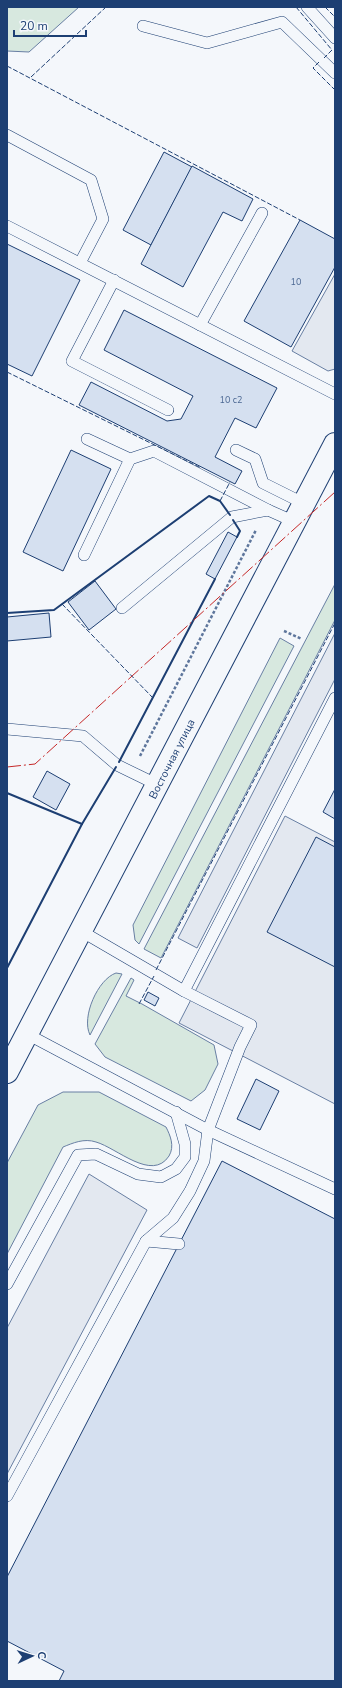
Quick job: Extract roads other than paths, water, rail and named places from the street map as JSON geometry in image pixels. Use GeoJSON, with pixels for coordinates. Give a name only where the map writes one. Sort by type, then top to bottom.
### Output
{"type":"FeatureCollection","features":[{"type":"Feature","properties":{"kind":"street","name":"Восточная улица"},"geometry":{"type":"LineString","coordinates":[[7,1072],[18,1043],[81,931],[158,786],[335,444]]}},
{"type":"Feature","properties":{"kind":"lane"},"geometry":{"type":"LineString","coordinates":[[307,7],[335,38]]}},
{"type":"Feature","properties":{"kind":"lane"},"geometry":{"type":"LineString","coordinates":[[143,26],[207,43],[282,22],[335,73]]}},
{"type":"Feature","properties":{"kind":"lane"},"geometry":{"type":"LineString","coordinates":[[7,135],[91,180],[103,219],[80,263]]}},
{"type":"Feature","properties":{"kind":"lane"},"geometry":{"type":"LineString","coordinates":[[200,325],[262,213]]}},
{"type":"Feature","properties":{"kind":"lane"},"geometry":{"type":"LineString","coordinates":[[7,226],[335,394]]}},
{"type":"Feature","properties":{"kind":"lane"},"geometry":{"type":"LineString","coordinates":[[114,280],[72,361],[168,410]]}},
{"type":"Feature","properties":{"kind":"lane"},"geometry":{"type":"LineString","coordinates":[[87,439],[130,459],[154,451],[267,510]]}},
{"type":"Feature","properties":{"kind":"lane"},"geometry":{"type":"LineString","coordinates":[[236,450],[255,459],[263,483],[300,513]]}},
{"type":"Feature","properties":{"kind":"lane"},"geometry":{"type":"LineString","coordinates":[[84,555],[130,459]]}},
{"type":"Feature","properties":{"kind":"lane"},"geometry":{"type":"LineString","coordinates":[[122,608],[232,518],[267,510],[300,513]]}},
{"type":"Feature","properties":{"kind":"lane"},"geometry":{"type":"LineString","coordinates":[[184,991],[335,698]]}},
{"type":"Feature","properties":{"kind":"lane"},"geometry":{"type":"LineString","coordinates":[[7,729],[83,736],[117,765],[158,786]]}},
{"type":"Feature","properties":{"kind":"lane"},"geometry":{"type":"LineString","coordinates":[[7,1496],[146,1241],[173,1218],[190,1191],[204,1161],[208,1130],[240,1047],[251,1025],[184,991],[81,931]]}},
{"type":"Feature","properties":{"kind":"lane"},"geometry":{"type":"LineString","coordinates":[[18,1043],[176,1112],[208,1130],[335,1189]]}},
{"type":"Feature","properties":{"kind":"lane"},"geometry":{"type":"LineString","coordinates":[[7,1284],[78,1156],[96,1154],[138,1174],[161,1177],[176,1169],[185,1157],[185,1144],[176,1112]]}},
{"type":"Feature","properties":{"kind":"lane"},"geometry":{"type":"LineString","coordinates":[[146,1241],[179,1244]]}}]}
